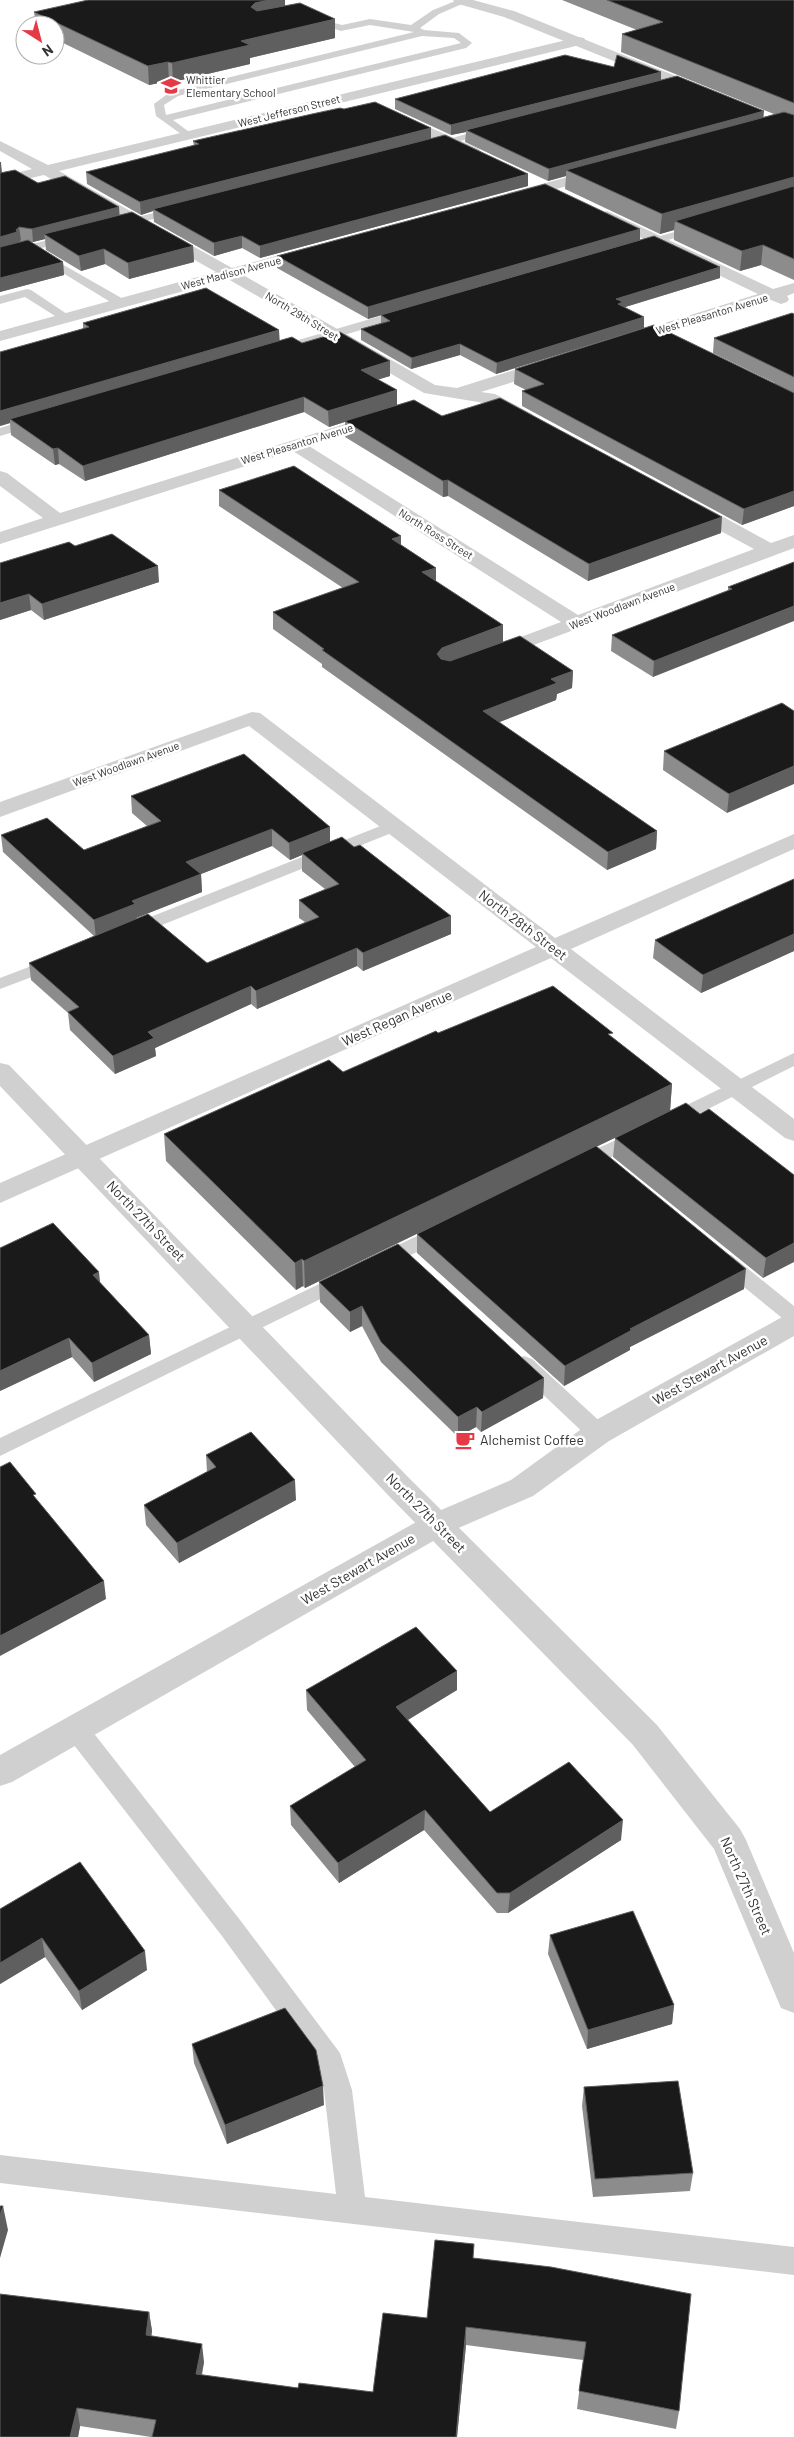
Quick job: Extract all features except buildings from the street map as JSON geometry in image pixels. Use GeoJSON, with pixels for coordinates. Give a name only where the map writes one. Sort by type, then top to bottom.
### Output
{"type":"FeatureCollection","features":[{"type":"Feature","properties":{"kind":"street"},"geometry":{"type":"LineString","coordinates":[[462,0],[509,14],[714,96]]}},
{"type":"Feature","properties":{"kind":"street","name":"West Jefferson Street"},"geometry":{"type":"LineString","coordinates":[[0,181],[579,41]]}},
{"type":"Feature","properties":{"kind":"street"},"geometry":{"type":"LineString","coordinates":[[353,96],[450,140],[491,161]]}},
{"type":"Feature","properties":{"kind":"street","name":"North 29th Street"},"geometry":{"type":"LineString","coordinates":[[0,145],[137,220],[430,389],[489,398],[542,426]]}},
{"type":"Feature","properties":{"kind":"street"},"geometry":{"type":"LineString","coordinates":[[502,199],[621,167]]}},
{"type":"Feature","properties":{"kind":"street"},"geometry":{"type":"LineString","coordinates":[[525,177],[571,199]]}},
{"type":"Feature","properties":{"kind":"street"},"geometry":{"type":"LineString","coordinates":[[597,212],[794,305]]}},
{"type":"Feature","properties":{"kind":"street","name":"West Madison Avenue"},"geometry":{"type":"LineString","coordinates":[[1,335],[324,248]]}},
{"type":"Feature","properties":{"kind":"street","name":"West Pleasanton Avenue"},"geometry":{"type":"LineString","coordinates":[[608,346],[794,288]]}},
{"type":"Feature","properties":{"kind":"street"},"geometry":{"type":"LineString","coordinates":[[654,332],[678,344]]}},
{"type":"Feature","properties":{"kind":"street"},"geometry":{"type":"LineString","coordinates":[[427,403],[562,361]]}},
{"type":"Feature","properties":{"kind":"street","name":"West Pleasanton Avenue"},"geometry":{"type":"LineString","coordinates":[[0,538],[399,412]]}},
{"type":"Feature","properties":{"kind":"street","name":"North Ross Street"},"geometry":{"type":"LineString","coordinates":[[295,445],[576,623]]}},
{"type":"Feature","properties":{"kind":"street"},"geometry":{"type":"LineString","coordinates":[[0,477],[58,520]]}},
{"type":"Feature","properties":{"kind":"street"},"geometry":{"type":"LineString","coordinates":[[673,498],[769,550]]}},
{"type":"Feature","properties":{"kind":"street","name":"West Woodlawn Avenue"},"geometry":{"type":"LineString","coordinates":[[477,660],[794,541]]}},
{"type":"Feature","properties":{"kind":"street","name":"West Woodlawn Avenue"},"geometry":{"type":"LineString","coordinates":[[0,810],[252,718]]}},
{"type":"Feature","properties":{"kind":"street","name":"North 28th Street"},"geometry":{"type":"LineString","coordinates":[[252,718],[794,1132]]}},
{"type":"Feature","properties":{"kind":"street","name":"West Regan Avenue"},"geometry":{"type":"LineString","coordinates":[[0,1194],[794,841]]}},
{"type":"Feature","properties":{"kind":"street","name":"North 27th Street"},"geometry":{"type":"LineString","coordinates":[[0,1071],[248,1326],[398,1486],[438,1524],[645,1735],[728,1840],[794,1996]]}},
{"type":"Feature","properties":{"kind":"street","name":"West Stewart Avenue"},"geometry":{"type":"LineString","coordinates":[[0,1772],[438,1524],[522,1488],[598,1433],[794,1323]]}},
{"type":"Feature","properties":{"kind":"lane"},"geometry":{"type":"LineString","coordinates":[[188,136],[161,116],[159,104],[174,94],[418,30],[436,12],[462,0]]}},
{"type":"Feature","properties":{"kind":"lane"},"geometry":{"type":"LineString","coordinates":[[165,119],[463,46],[467,43],[456,35],[370,22],[342,28],[304,16]]}},
{"type":"Feature","properties":{"kind":"lane"},"geometry":{"type":"LineString","coordinates":[[660,87],[679,82]]}},
{"type":"Feature","properties":{"kind":"lane"},"geometry":{"type":"LineString","coordinates":[[422,148],[503,127]]}},
{"type":"Feature","properties":{"kind":"lane"},"geometry":{"type":"LineString","coordinates":[[107,228],[194,206]]}},
{"type":"Feature","properties":{"kind":"lane"},"geometry":{"type":"LineString","coordinates":[[102,217],[121,212]]}},
{"type":"Feature","properties":{"kind":"lane"},"geometry":{"type":"LineString","coordinates":[[624,250],[712,224]]}},
{"type":"Feature","properties":{"kind":"lane"},"geometry":{"type":"LineString","coordinates":[[0,256],[79,236]]}},
{"type":"Feature","properties":{"kind":"lane"},"geometry":{"type":"LineString","coordinates":[[16,239],[121,303]]}},
{"type":"Feature","properties":{"kind":"lane"},"geometry":{"type":"LineString","coordinates":[[0,300],[27,293],[67,318]]}},
{"type":"Feature","properties":{"kind":"lane"},"geometry":{"type":"LineString","coordinates":[[265,354],[418,309]]}},
{"type":"Feature","properties":{"kind":"lane"},"geometry":{"type":"LineString","coordinates":[[0,432],[47,418]]}},
{"type":"Feature","properties":{"kind":"lane"},"geometry":{"type":"LineString","coordinates":[[111,939],[393,826]]}},
{"type":"Feature","properties":{"kind":"lane"},"geometry":{"type":"LineString","coordinates":[[0,984],[74,954]]}},
{"type":"Feature","properties":{"kind":"lane"},"geometry":{"type":"LineString","coordinates":[[561,1173],[605,1162],[736,1088],[794,1059]]}},
{"type":"Feature","properties":{"kind":"lane"},"geometry":{"type":"LineString","coordinates":[[0,1448],[248,1326],[408,1258],[454,1226]]}},
{"type":"Feature","properties":{"kind":"lane"},"geometry":{"type":"LineString","coordinates":[[710,1248],[794,1317]]}},
{"type":"Feature","properties":{"kind":"lane"},"geometry":{"type":"LineString","coordinates":[[507,1349],[598,1433]]}},
{"type":"Feature","properties":{"kind":"lane"},"geometry":{"type":"LineString","coordinates":[[76,1729],[249,1952],[330,2062],[338,2090],[352,2210]]}},
{"type":"Feature","properties":{"kind":"lane"},"geometry":{"type":"LineString","coordinates":[[0,2169],[794,2261]]}},
{"type":"Feature","properties":{"kind":"place","name":"Whittier Elementary School"},"geometry":{"type":"Point","coordinates":[171,86]}},
{"type":"Feature","properties":{"kind":"place","name":"Alchemist Coffee"},"geometry":{"type":"Point","coordinates":[465,1440]}}]}
